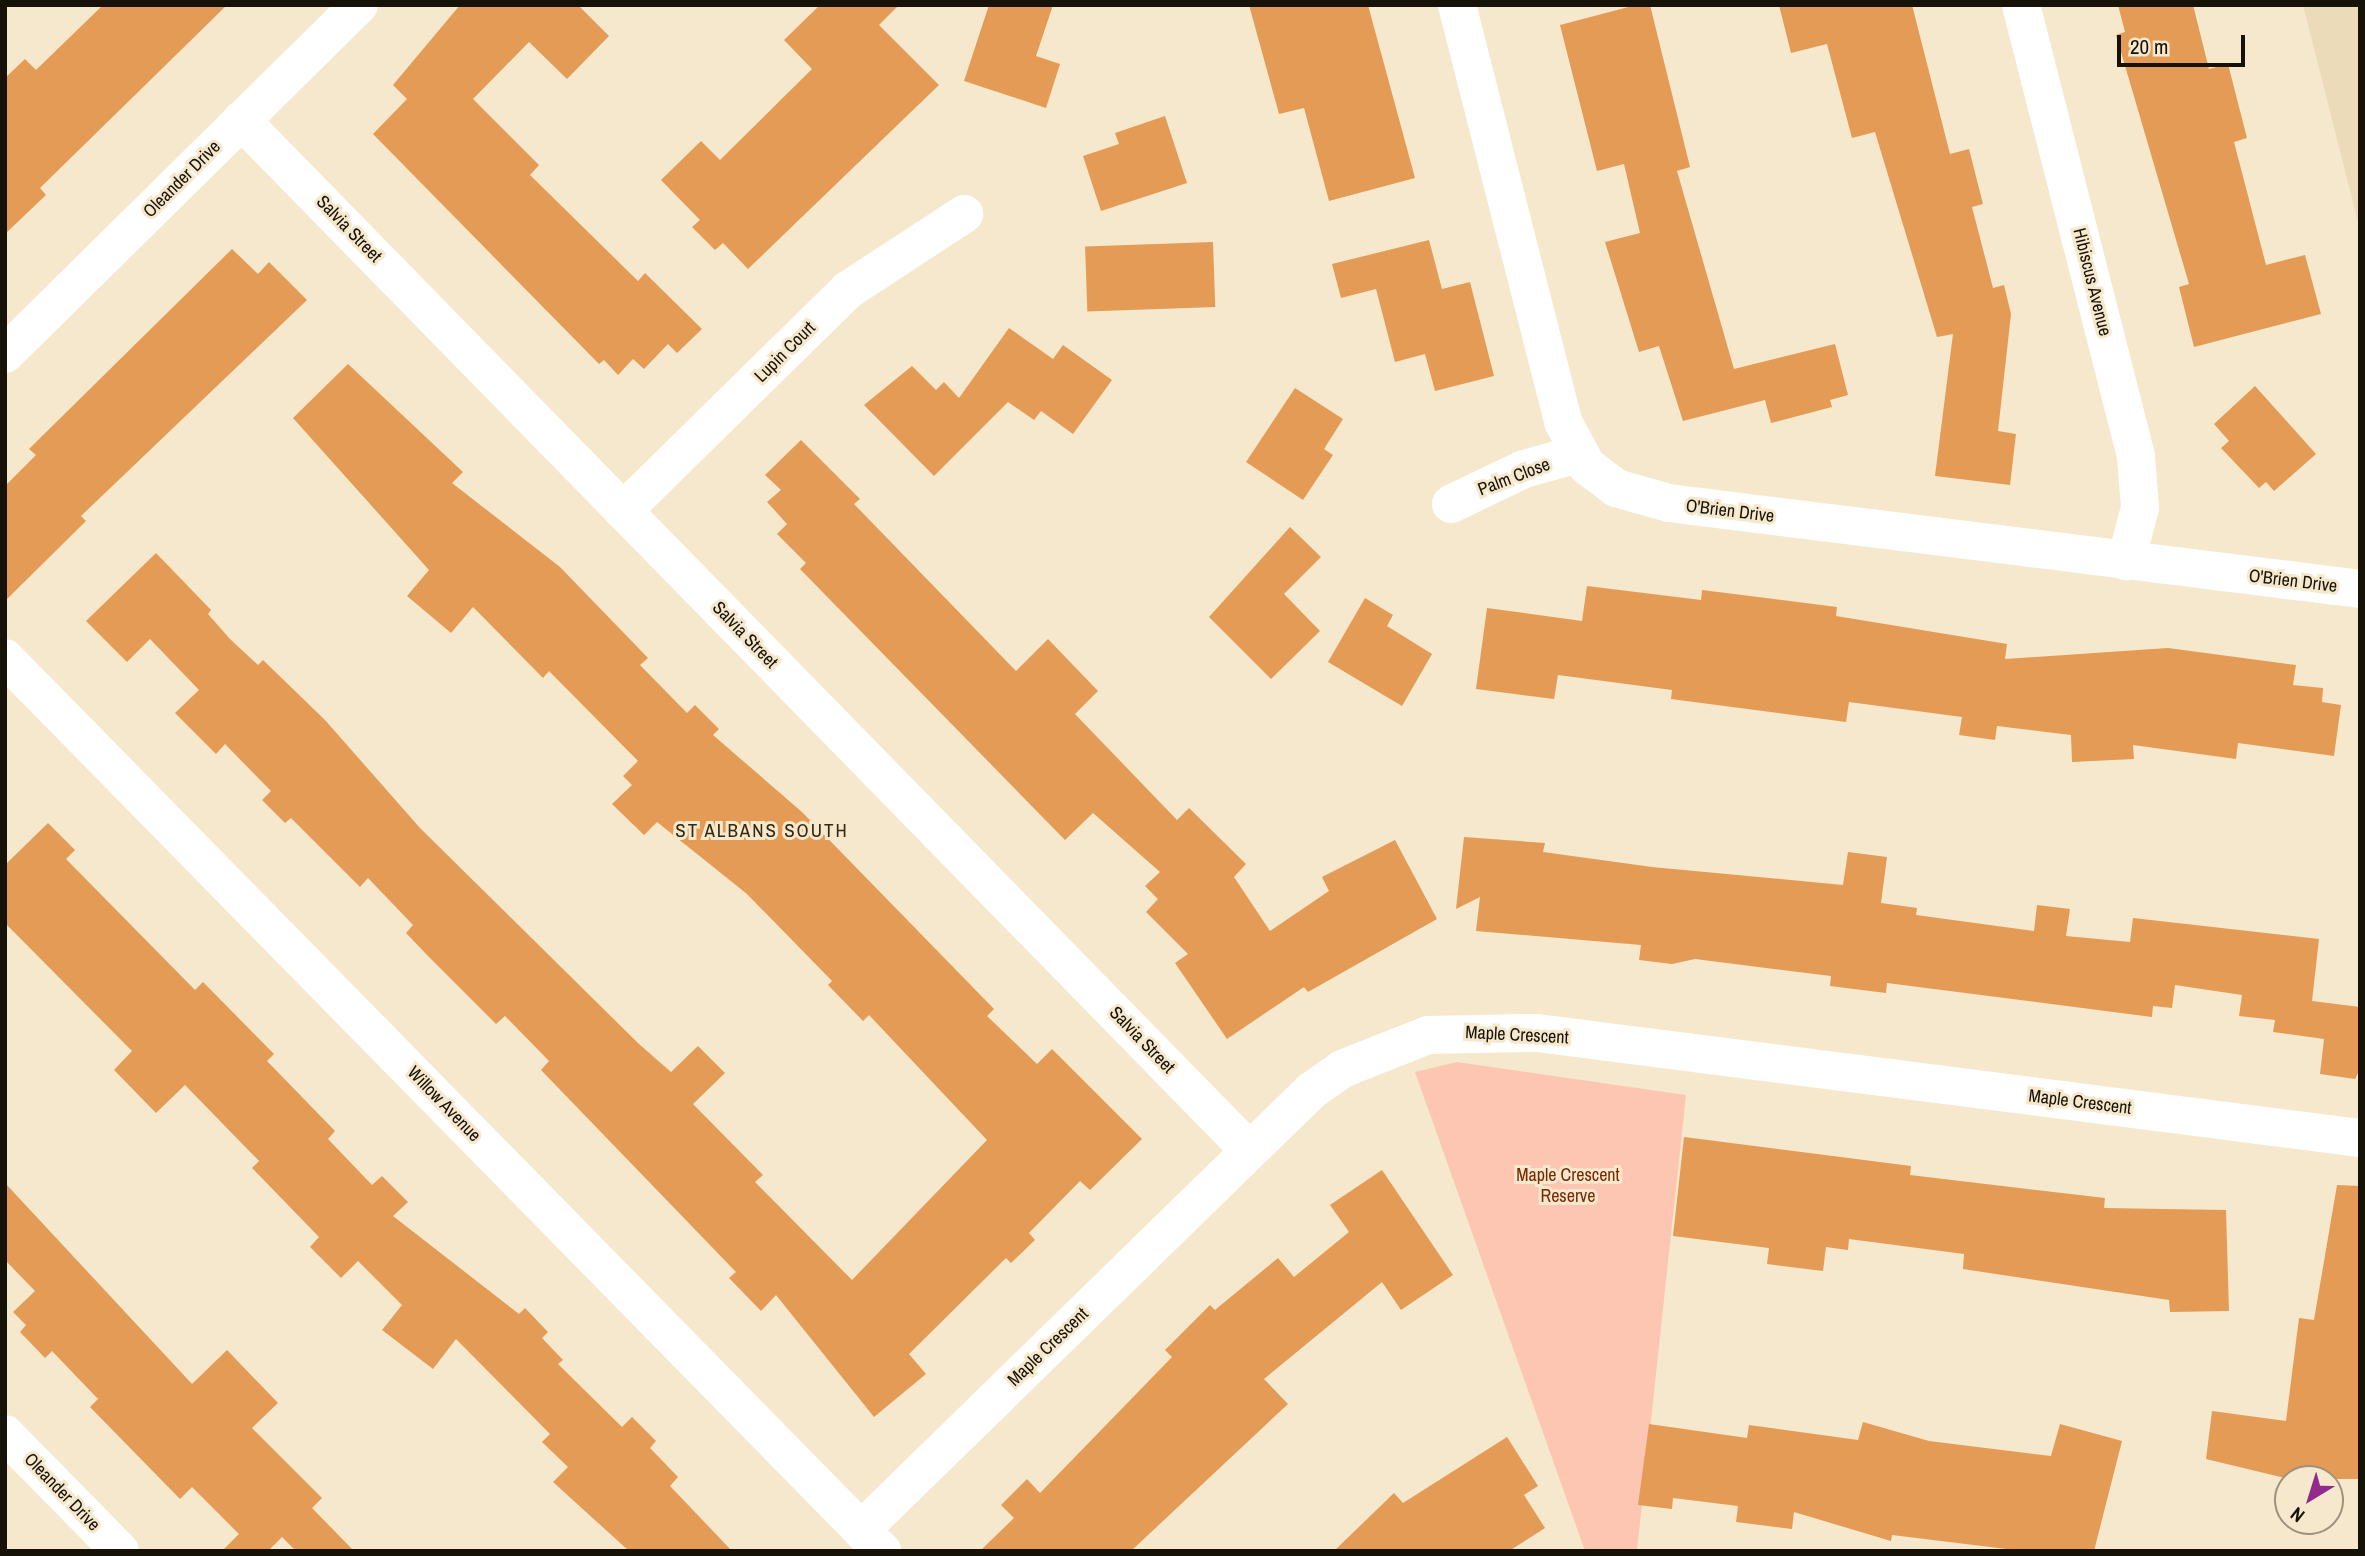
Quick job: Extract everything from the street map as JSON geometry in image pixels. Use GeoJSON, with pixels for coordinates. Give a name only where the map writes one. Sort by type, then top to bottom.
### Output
{"type":"FeatureCollection","features":[{"type":"Feature","properties":{"kind":"street","name":"Oleander Drive"},"geometry":{"type":"LineString","coordinates":[[6,353],[359,5]]}},
{"type":"Feature","properties":{"kind":"street","name":"O'Brien Drive"},"geometry":{"type":"LineString","coordinates":[[1457,5],[1563,422],[1579,454],[1601,478],[1635,497],[2360,589]]}},
{"type":"Feature","properties":{"kind":"street","name":"Hibiscus Avenue"},"geometry":{"type":"LineString","coordinates":[[2021,5],[2136,457],[2140,508],[2126,561]]}},
{"type":"Feature","properties":{"kind":"street","name":"Salvia Street"},"geometry":{"type":"LineString","coordinates":[[241,120],[1249,1150]]}},
{"type":"Feature","properties":{"kind":"street","name":"Lupin Court"},"geometry":{"type":"LineString","coordinates":[[623,511],[848,290],[964,214]]}},
{"type":"Feature","properties":{"kind":"street","name":"Palm Close"},"geometry":{"type":"LineString","coordinates":[[1451,504],[1524,469],[1579,454]]}},
{"type":"Feature","properties":{"kind":"street","name":"Willow Avenue"},"geometry":{"type":"LineString","coordinates":[[5,658],[872,1540]]}},
{"type":"Feature","properties":{"kind":"street","name":"Maple Crescent"},"geometry":{"type":"LineString","coordinates":[[872,1540],[1249,1150],[1342,1069],[1428,1035],[1476,1031],[1537,1033],[2360,1138]]}},
{"type":"Feature","properties":{"kind":"street","name":"Oleander Drive"},"geometry":{"type":"LineString","coordinates":[[5,1434],[120,1551]]}},
{"type":"Feature","properties":{"kind":"shaded area"},"geometry":{"type":"Polygon","coordinates":[[[2303,5],[2360,5],[2360,230],[2303,5]]]}},
{"type":"Feature","properties":{"kind":"green space","name":"Maple Crescent Reserve"},"geometry":{"type":"Polygon","coordinates":[[[1457,1062],[1686,1095],[1637,1551],[1585,1551],[1415,1072],[1457,1062]]]}},
{"type":"Feature","properties":{"kind":"building"},"geometry":{"type":"Polygon","coordinates":[[[103,5],[227,5],[40,188],[46,195],[5,234],[5,78],[25,59],[36,70],[103,5]]]}},
{"type":"Feature","properties":{"kind":"building"},"geometry":{"type":"Polygon","coordinates":[[[460,5],[579,6],[609,36],[567,79],[529,42],[473,99],[539,165],[530,175],[638,281],[645,273],[702,329],[677,353],[668,344],[644,369],[633,359],[618,375],[604,360],[599,364],[373,134],[407,99],[393,85],[460,5]]]}},
{"type":"Feature","properties":{"kind":"building"},"geometry":{"type":"Polygon","coordinates":[[[820,5],[899,5],[879,25],[939,85],[748,269],[723,243],[715,250],[692,227],[700,220],[661,180],[701,141],[720,160],[812,69],[784,40],[820,5]]]}},
{"type":"Feature","properties":{"kind":"building"},"geometry":{"type":"Polygon","coordinates":[[[989,5],[1053,5],[1036,56],[1060,64],[1046,108],[964,81],[989,5]]]}},
{"type":"Feature","properties":{"kind":"building"},"geometry":{"type":"Polygon","coordinates":[[[1249,5],[1368,5],[1415,178],[1329,201],[1304,108],[1279,114],[1249,5]]]}},
{"type":"Feature","properties":{"kind":"building"},"geometry":{"type":"Polygon","coordinates":[[[1636,5],[1650,5],[1690,167],[1677,171],[1734,369],[1835,344],[1848,395],[1830,400],[1832,407],[1771,423],[1765,400],[1683,421],[1659,346],[1639,352],[1605,242],[1640,233],[1624,164],[1597,171],[1560,25],[1636,5]]]}},
{"type":"Feature","properties":{"kind":"building"},"geometry":{"type":"Polygon","coordinates":[[[1779,5],[1912,5],[1950,154],[1969,149],[1983,204],[1972,207],[1993,288],[2004,285],[2011,314],[1998,431],[2016,434],[2010,485],[1935,476],[1953,334],[1937,337],[1875,132],[1852,138],[1827,44],[1791,53],[1779,5]]]}},
{"type":"Feature","properties":{"kind":"building"},"geometry":{"type":"Polygon","coordinates":[[[2118,5],[2193,5],[2209,69],[2228,64],[2247,138],[2234,142],[2266,265],[2305,255],[2321,314],[2194,347],[2179,287],[2189,284],[2116,35],[2125,32],[2118,5]]]}},
{"type":"Feature","properties":{"kind":"building"},"geometry":{"type":"Polygon","coordinates":[[[1165,116],[1187,183],[1101,211],[1083,156],[1119,144],[1115,133],[1165,116]]]}},
{"type":"Feature","properties":{"kind":"building"},"geometry":{"type":"Polygon","coordinates":[[[1429,240],[1442,289],[1470,282],[1494,376],[1435,391],[1425,354],[1395,362],[1376,289],[1341,298],[1332,264],[1429,240]]]}},
{"type":"Feature","properties":{"kind":"building"},"geometry":{"type":"Polygon","coordinates":[[[1213,242],[1215,307],[1087,311],[1085,246],[1213,242]]]}},
{"type":"Feature","properties":{"kind":"building"},"geometry":{"type":"Polygon","coordinates":[[[232,249],[258,274],[269,262],[307,300],[81,516],[86,521],[5,601],[5,486],[36,455],[29,449],[232,249]]]}},
{"type":"Feature","properties":{"kind":"building"},"geometry":{"type":"Polygon","coordinates":[[[1009,328],[1053,359],[1063,345],[1112,380],[1073,434],[1041,411],[1034,420],[1008,402],[934,476],[864,405],[912,366],[936,390],[944,382],[959,398],[1009,328]]]}},
{"type":"Feature","properties":{"kind":"building"},"geometry":{"type":"Polygon","coordinates":[[[348,364],[463,472],[452,483],[560,567],[648,658],[640,665],[687,713],[695,705],[719,729],[713,735],[802,812],[994,1009],[987,1016],[1037,1064],[1052,1049],[1142,1139],[1090,1190],[1080,1181],[1029,1233],[1035,1240],[1011,1263],[1006,1258],[909,1354],[926,1374],[874,1417],[776,1295],[761,1311],[729,1278],[736,1272],[541,1070],[549,1061],[505,1016],[496,1024],[428,956],[406,933],[413,925],[368,878],[360,887],[291,818],[285,823],[262,800],[271,791],[225,744],[216,754],[175,713],[199,690],[150,639],[127,662],[86,621],[156,553],[211,610],[208,614],[230,639],[258,665],[263,660],[325,720],[420,828],[639,1044],[671,1072],[698,1046],[725,1073],[693,1104],[763,1175],[755,1182],[852,1280],[987,1140],[869,1015],[863,1021],[828,985],[832,981],[747,894],[657,822],[644,835],[612,804],[632,785],[623,776],[638,761],[549,671],[543,678],[473,607],[451,633],[407,596],[429,570],[293,418],[348,364]]]}},
{"type":"Feature","properties":{"kind":"building"},"geometry":{"type":"Polygon","coordinates":[[[2255,386],[2316,454],[2274,491],[2266,482],[2259,488],[2221,448],[2229,441],[2214,424],[2255,386]]]}},
{"type":"Feature","properties":{"kind":"building"},"geometry":{"type":"Polygon","coordinates":[[[1295,388],[1343,419],[1324,449],[1333,455],[1303,500],[1246,462],[1295,388]]]}},
{"type":"Feature","properties":{"kind":"building"},"geometry":{"type":"Polygon","coordinates":[[[801,440],[860,499],[854,504],[1016,671],[1048,639],[1098,691],[1075,714],[1177,820],[1189,808],[1246,864],[1234,877],[1270,931],[1329,891],[1322,877],[1395,840],[1437,919],[1308,992],[1304,987],[1227,1039],[1175,963],[1188,954],[1146,912],[1158,899],[1145,886],[1160,872],[1093,813],[1065,840],[800,569],[806,563],[777,534],[787,524],[767,502],[781,490],[765,475],[801,440]]]}},
{"type":"Feature","properties":{"kind":"building"},"geometry":{"type":"Polygon","coordinates":[[[1290,527],[1321,557],[1284,594],[1320,631],[1271,679],[1209,617],[1290,527]]]}},
{"type":"Feature","properties":{"kind":"building"},"geometry":{"type":"Polygon","coordinates":[[[1587,586],[1701,600],[1702,590],[1837,607],[1836,616],[2007,644],[2005,659],[2168,648],[2296,665],[2293,685],[2323,688],[2322,702],[2341,705],[2334,756],[2238,743],[2236,759],[2133,745],[2134,759],[2072,762],[2071,735],[1997,726],[1995,740],[1959,735],[1962,717],[1849,702],[1846,722],[1671,699],[1672,690],[1558,675],[1554,699],[1476,689],[1487,608],[1582,621],[1587,586]]]}},
{"type":"Feature","properties":{"kind":"building"},"geometry":{"type":"Polygon","coordinates":[[[1365,598],[1393,615],[1387,626],[1432,654],[1402,706],[1328,662],[1365,598]]]}},
{"type":"Feature","properties":{"kind":"building"},"geometry":{"type":"Polygon","coordinates":[[[48,823],[75,850],[66,859],[195,990],[203,982],[274,1054],[267,1061],[335,1131],[328,1139],[372,1185],[382,1176],[408,1202],[393,1216],[519,1314],[525,1308],[548,1332],[542,1338],[563,1360],[558,1364],[622,1427],[632,1417],[656,1441],[650,1448],[678,1477],[670,1486],[732,1551],[629,1551],[553,1482],[568,1467],[542,1442],[550,1434],[456,1339],[433,1369],[382,1330],[402,1305],[358,1261],[341,1278],[310,1247],[319,1237],[252,1168],[259,1161],[185,1085],[156,1113],[114,1070],[132,1051],[5,923],[5,865],[48,823]]]}},
{"type":"Feature","properties":{"kind":"building"},"geometry":{"type":"Polygon","coordinates":[[[1464,837],[1545,843],[1543,852],[1652,867],[1843,885],[1848,852],[1887,857],[1881,903],[1917,908],[1916,915],[2034,931],[2037,905],[2070,909],[2066,936],[2130,942],[2133,918],[2319,939],[2312,1001],[2360,1007],[2360,1069],[2355,1079],[2320,1074],[2324,1039],[2273,1032],[2275,1020],[2239,1016],[2242,995],[2175,985],[2172,1008],[2153,1006],[2152,1017],[1887,983],[1886,993],[1830,986],[1831,976],[1695,959],[1672,964],[1639,960],[1641,945],[1476,931],[1480,897],[1456,909],[1464,837]]]}},
{"type":"Feature","properties":{"kind":"building"},"geometry":{"type":"Polygon","coordinates":[[[1684,1137],[1911,1166],[1910,1175],[2105,1198],[2104,1208],[2226,1210],[2229,1311],[2170,1312],[2169,1300],[1963,1269],[1964,1254],[1849,1239],[1848,1250],[1826,1247],[1823,1271],[1767,1264],[1769,1248],[1673,1236],[1684,1137]]]}},
{"type":"Feature","properties":{"kind":"building"},"geometry":{"type":"Polygon","coordinates":[[[1382,1170],[1453,1275],[1401,1310],[1382,1282],[1264,1379],[1288,1404],[1131,1551],[980,1551],[1014,1518],[1001,1505],[1027,1479],[1040,1493],[1172,1357],[1165,1350],[1210,1305],[1215,1310],[1278,1258],[1294,1277],[1349,1232],[1330,1205],[1382,1170]]]}},
{"type":"Feature","properties":{"kind":"building"},"geometry":{"type":"Polygon","coordinates":[[[5,1183],[192,1384],[227,1350],[278,1403],[252,1428],[322,1498],[312,1508],[354,1551],[296,1551],[282,1537],[268,1551],[222,1551],[239,1534],[192,1487],[180,1499],[90,1407],[98,1399],[52,1351],[45,1358],[20,1332],[26,1325],[13,1312],[35,1291],[5,1260],[5,1183]]]}},
{"type":"Feature","properties":{"kind":"building"},"geometry":{"type":"Polygon","coordinates":[[[2337,1185],[2360,1186],[2360,1479],[2344,1479],[2344,1465],[2274,1465],[2274,1475],[2206,1459],[2212,1411],[2286,1421],[2299,1318],[2314,1320],[2337,1185]]]}},
{"type":"Feature","properties":{"kind":"building"},"geometry":{"type":"Polygon","coordinates":[[[1863,1422],[1929,1441],[2051,1456],[2060,1424],[2122,1441],[2094,1551],[2023,1551],[1892,1535],[1891,1541],[1794,1512],[1792,1529],[1736,1522],[1738,1506],[1673,1498],[1672,1509],[1638,1505],[1649,1424],[1747,1438],[1749,1425],[1858,1440],[1863,1422]]]}},
{"type":"Feature","properties":{"kind":"building"},"geometry":{"type":"Polygon","coordinates":[[[1507,1437],[1538,1486],[1524,1495],[1545,1528],[1509,1551],[1334,1551],[1394,1493],[1403,1503],[1507,1437]]]}},
{"type":"Feature","properties":{"kind":"district","name":"ST ALBANS SOUTH"},"geometry":{"type":"Point","coordinates":[762,831]}}]}
